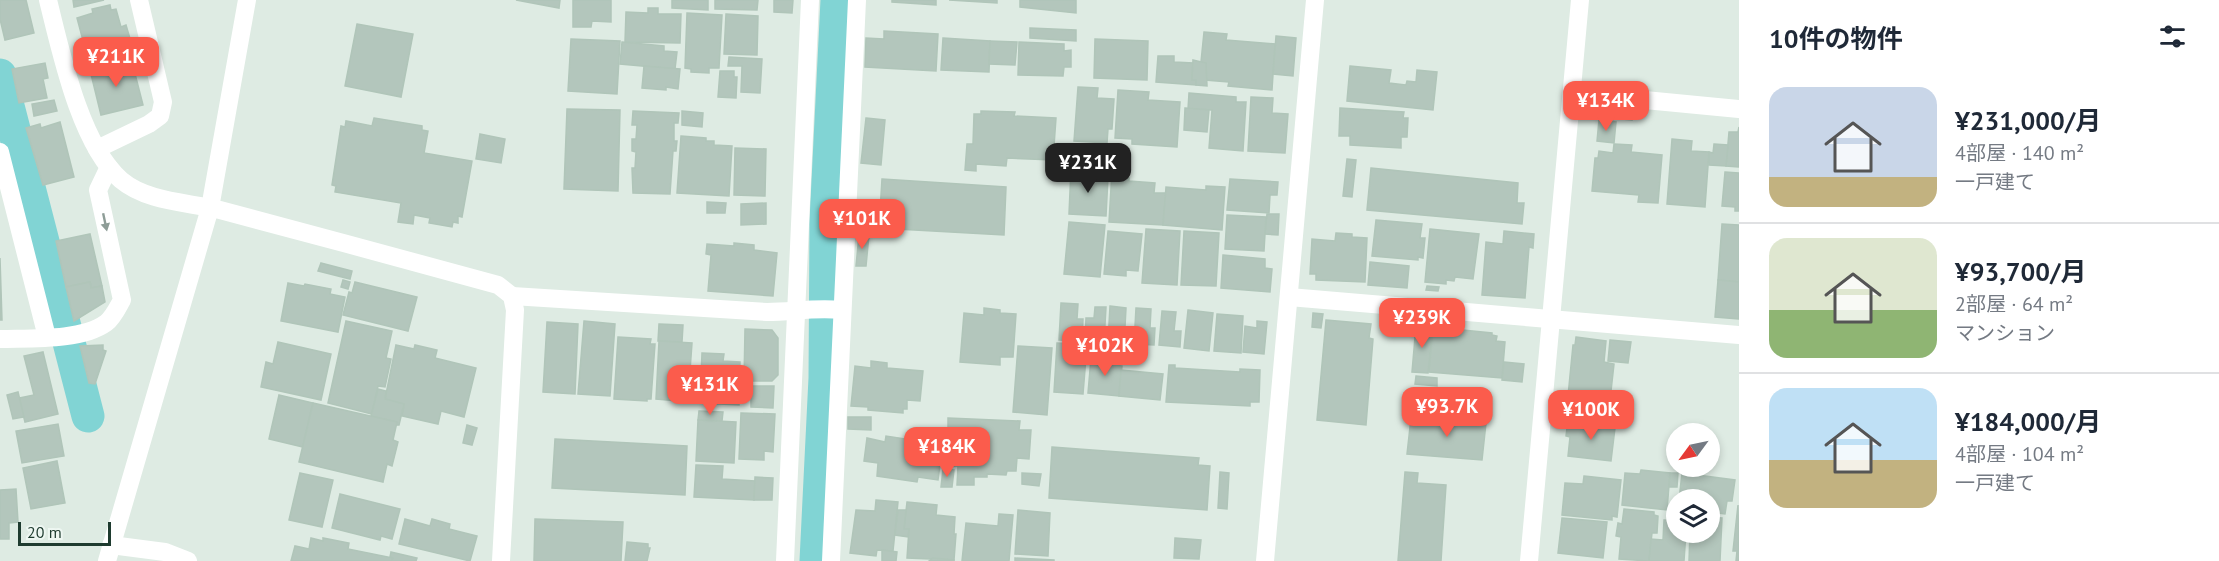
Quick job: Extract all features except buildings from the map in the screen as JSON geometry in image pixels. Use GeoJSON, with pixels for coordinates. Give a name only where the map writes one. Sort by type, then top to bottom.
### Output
{"type":"FeatureCollection","features":[{"type":"Feature","properties":{"kind":"street"},"geometry":{"type":"LineString","coordinates":[[48,0],[68,81],[97,149],[121,180],[141,193],[210,208],[498,285],[512,296],[767,312],[837,310]]}},
{"type":"Feature","properties":{"kind":"street"},"geometry":{"type":"LineString","coordinates":[[97,149],[149,124],[160,116],[163,102],[139,0]]}},
{"type":"Feature","properties":{"kind":"street"},"geometry":{"type":"LineString","coordinates":[[188,561],[165,552],[109,553],[210,208],[247,0]]}},
{"type":"Feature","properties":{"kind":"street"},"geometry":{"type":"LineString","coordinates":[[785,561],[802,310],[810,0]]}},
{"type":"Feature","properties":{"kind":"street"},"geometry":{"type":"LineString","coordinates":[[831,561],[837,310],[857,0]]}},
{"type":"Feature","properties":{"kind":"street"},"geometry":{"type":"LineString","coordinates":[[1264,561],[1316,0]]}},
{"type":"Feature","properties":{"kind":"street"},"geometry":{"type":"LineString","coordinates":[[1529,561],[1580,0]]}},
{"type":"Feature","properties":{"kind":"street"},"geometry":{"type":"LineString","coordinates":[[1572,93],[1739,109]]}},
{"type":"Feature","properties":{"kind":"street"},"geometry":{"type":"LineString","coordinates":[[0,152],[47,338]]}},
{"type":"Feature","properties":{"kind":"street"},"geometry":{"type":"LineString","coordinates":[[0,339],[47,338],[88,332],[108,322],[122,300],[98,190],[109,166]]}},
{"type":"Feature","properties":{"kind":"street"},"geometry":{"type":"LineString","coordinates":[[501,561],[515,310],[512,296]]}},
{"type":"Feature","properties":{"kind":"street"},"geometry":{"type":"LineString","coordinates":[[1289,297],[1739,335]]}},
{"type":"Feature","properties":{"kind":"waterway"},"geometry":{"type":"LineString","coordinates":[[816,561],[825,378],[826,221],[837,0]]}},
{"type":"Feature","properties":{"kind":"waterway"},"geometry":{"type":"LineString","coordinates":[[0,75],[88,416]]}}]}
